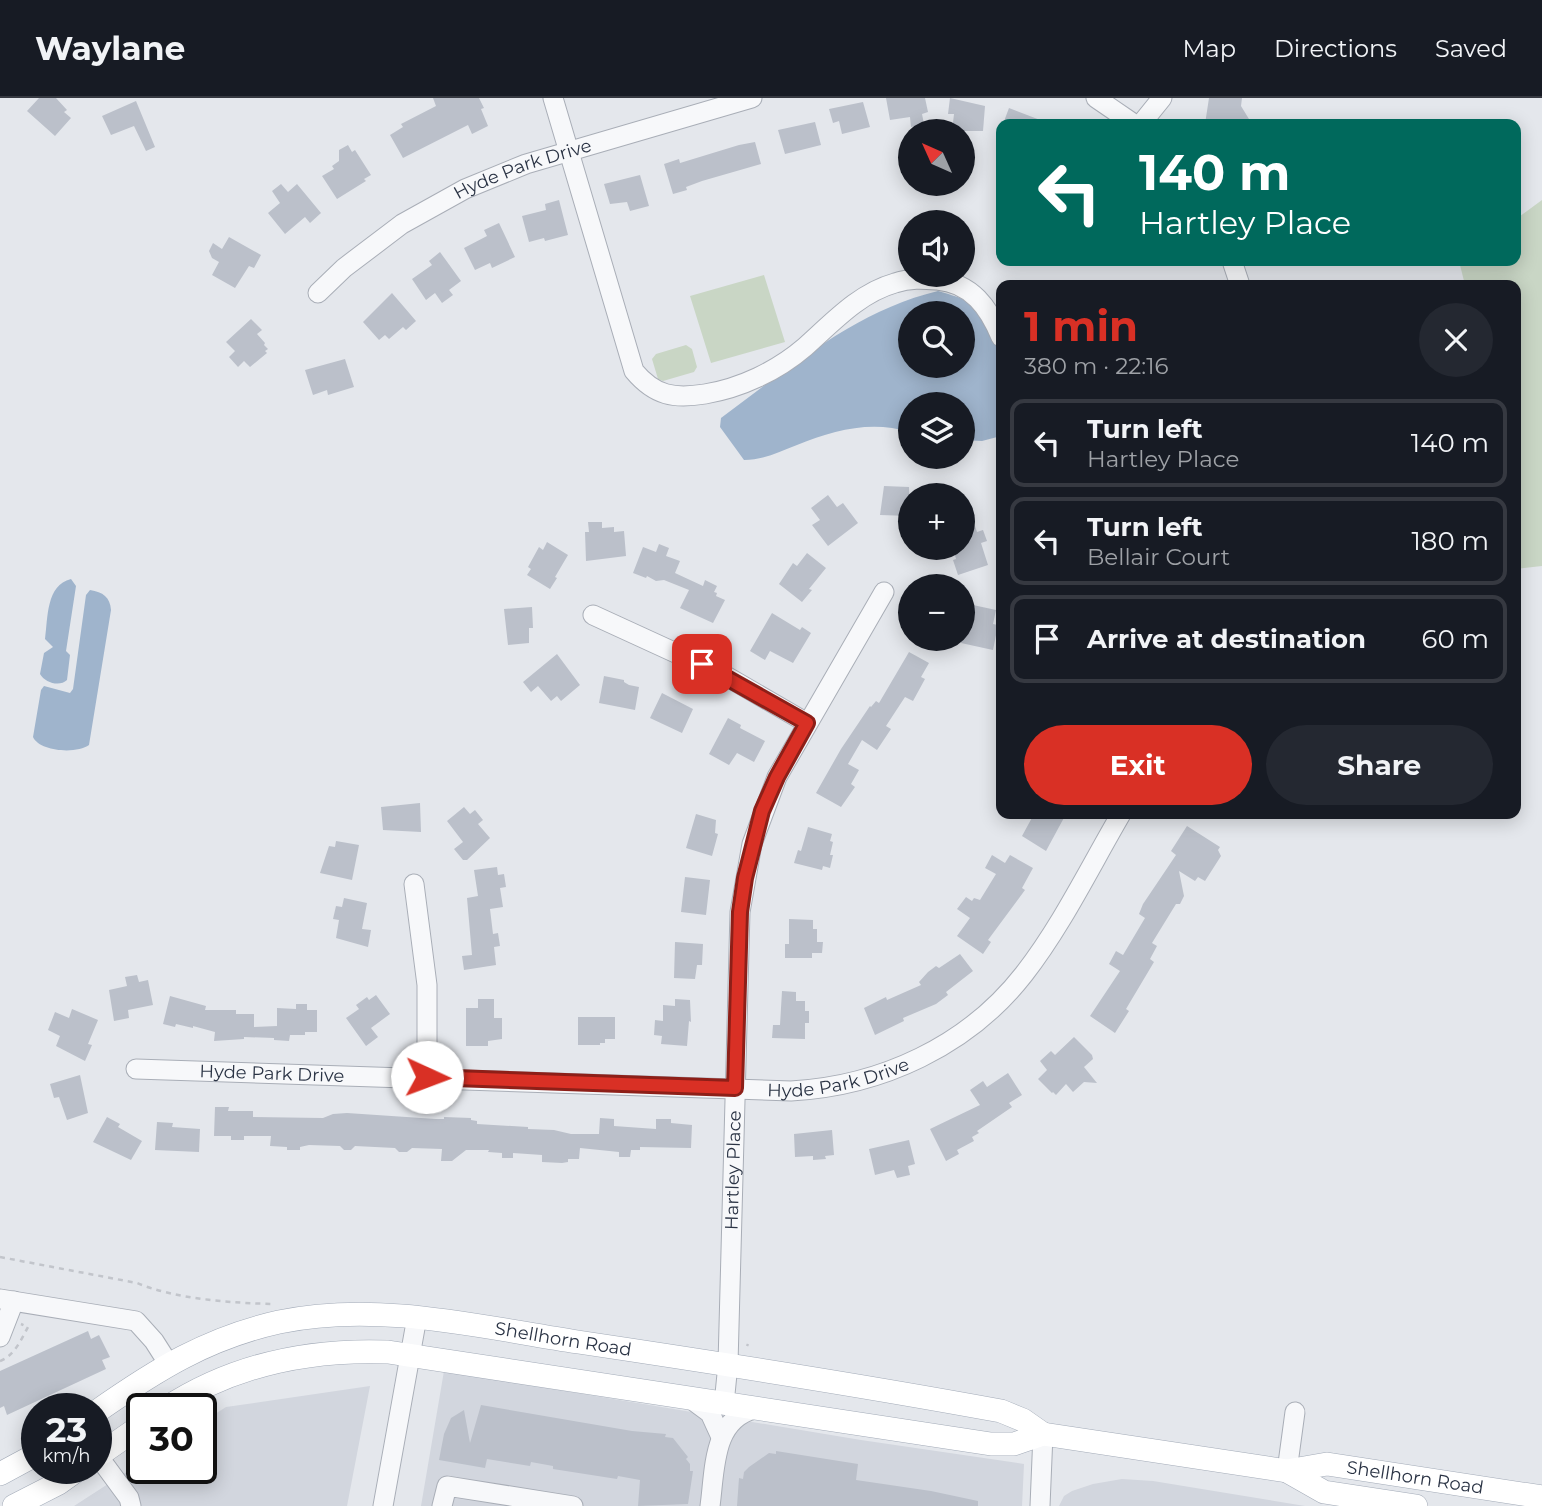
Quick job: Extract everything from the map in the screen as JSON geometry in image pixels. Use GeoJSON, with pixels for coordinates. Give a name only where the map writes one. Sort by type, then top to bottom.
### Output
{"type":"FeatureCollection","features":[{"type":"Feature","properties":{"kind":"main road","name":"Shellhorn Road"},"geometry":{"type":"LineString","coordinates":[[112,1401],[169,1363],[238,1333],[281,1322],[346,1314],[382,1314],[418,1317],[728,1364],[1000,1411],[1023,1420],[1043,1434],[1287,1471],[1327,1464],[1542,1497]]}},
{"type":"Feature","properties":{"kind":"main road","name":"Shellhorn Road"},"geometry":{"type":"LineString","coordinates":[[194,1393],[240,1372],[299,1357],[353,1351],[411,1354],[991,1444],[1014,1444],[1043,1434]]}},
{"type":"Feature","properties":{"kind":"main road"},"geometry":{"type":"LineString","coordinates":[[0,1474],[21,1463]]}},
{"type":"Feature","properties":{"kind":"main road","name":"Shellhorn Road"},"geometry":{"type":"LineString","coordinates":[[1287,1471],[1324,1492],[1416,1506]]}},
{"type":"Feature","properties":{"kind":"main road"},"geometry":{"type":"LineString","coordinates":[[14,1506],[57,1484]]}},
{"type":"Feature","properties":{"kind":"street"},"geometry":{"type":"LineString","coordinates":[[553,98],[634,372],[645,384],[659,393],[683,397],[728,390],[771,370],[802,349],[864,297],[894,283],[917,278],[947,281],[966,290],[985,305],[996,327]]}},
{"type":"Feature","properties":{"kind":"street","name":"Hyde Park Drive"},"geometry":{"type":"LineString","coordinates":[[317,293],[372,245],[433,205],[497,175],[568,151],[752,98]]}},
{"type":"Feature","properties":{"kind":"street"},"geometry":{"type":"LineString","coordinates":[[1096,98],[1127,119]]}},
{"type":"Feature","properties":{"kind":"street"},"geometry":{"type":"LineString","coordinates":[[1146,119],[1162,98]]}},
{"type":"Feature","properties":{"kind":"street","name":"Hartley Place"},"geometry":{"type":"LineString","coordinates":[[724,1404],[728,1364],[740,912],[745,878],[762,811],[777,777],[884,592]]}},
{"type":"Feature","properties":{"kind":"street"},"geometry":{"type":"LineString","coordinates":[[593,615],[726,676],[807,723]]}},
{"type":"Feature","properties":{"kind":"street","name":"Hyde Park Drive"},"geometry":{"type":"LineString","coordinates":[[136,1069],[792,1091],[857,1082],[918,1060],[964,1031],[997,1004],[1029,967],[1118,819]]}},
{"type":"Feature","properties":{"kind":"street"},"geometry":{"type":"LineString","coordinates":[[414,884],[427,985],[427,1077]]}},
{"type":"Feature","properties":{"kind":"street"},"geometry":{"type":"LineString","coordinates":[[0,1337],[7,1300],[136,1321],[169,1363]]}},
{"type":"Feature","properties":{"kind":"street"},"geometry":{"type":"LineString","coordinates":[[383,1506],[418,1317]]}},
{"type":"Feature","properties":{"kind":"street"},"geometry":{"type":"LineString","coordinates":[[691,1399],[710,1413],[720,1437],[710,1506]]}},
{"type":"Feature","properties":{"kind":"street"},"geometry":{"type":"LineString","coordinates":[[720,1437],[737,1417],[755,1409]]}},
{"type":"Feature","properties":{"kind":"street"},"geometry":{"type":"LineString","coordinates":[[1287,1471],[1295,1412]]}},
{"type":"Feature","properties":{"kind":"street"},"geometry":{"type":"LineString","coordinates":[[1040,1506],[1043,1434]]}},
{"type":"Feature","properties":{"kind":"street"},"geometry":{"type":"LineString","coordinates":[[112,1481],[129,1498],[131,1506]]}},
{"type":"Feature","properties":{"kind":"street"},"geometry":{"type":"LineString","coordinates":[[442,1506],[447,1486],[573,1506]]}},
{"type":"Feature","properties":{"kind":"path"},"geometry":{"type":"LineString","coordinates":[[0,1257],[136,1283],[179,1295],[278,1304]]}},
{"type":"Feature","properties":{"kind":"shaded area"},"geometry":{"type":"Polygon","coordinates":[[[444,1371],[861,1440],[1024,1464],[1022,1506],[421,1506],[444,1371]]]}},
{"type":"Feature","properties":{"kind":"shaded area"},"geometry":{"type":"Polygon","coordinates":[[[370,1386],[347,1506],[74,1506],[112,1484],[126,1472],[126,1484],[217,1484],[217,1413],[226,1407],[370,1386]]]}},
{"type":"Feature","properties":{"kind":"shaded area"},"geometry":{"type":"Polygon","coordinates":[[[1122,1479],[1153,1481],[1305,1506],[1059,1506],[1064,1496],[1072,1491],[1122,1479]]]}},
{"type":"Feature","properties":{"kind":"green space"},"geometry":{"type":"Polygon","coordinates":[[[1542,200],[1542,566],[1521,568],[1521,280],[1464,280],[1460,266],[1521,266],[1521,215],[1542,200]]]}},
{"type":"Feature","properties":{"kind":"green space"},"geometry":{"type":"Polygon","coordinates":[[[764,275],[785,342],[711,363],[690,296],[764,275]]]}},
{"type":"Feature","properties":{"kind":"green space"},"geometry":{"type":"Polygon","coordinates":[[[686,345],[692,349],[697,367],[694,372],[663,381],[658,379],[652,359],[656,354],[686,345]]]}},
{"type":"Feature","properties":{"kind":"water"},"geometry":{"type":"Polygon","coordinates":[[[938,291],[965,301],[906,301],[938,291]]]}},
{"type":"Feature","properties":{"kind":"water"},"geometry":{"type":"Polygon","coordinates":[[[898,304],[898,378],[975,378],[975,309],[990,327],[996,343],[996,437],[975,441],[975,392],[898,392],[898,429],[853,428],[825,435],[765,457],[744,460],[720,427],[721,418],[797,361],[851,327],[898,304]]]}},
{"type":"Feature","properties":{"kind":"water"},"geometry":{"type":"Polygon","coordinates":[[[71,579],[76,586],[66,651],[70,655],[67,680],[53,683],[40,674],[44,653],[53,647],[45,639],[48,612],[57,588],[71,579]]]}},
{"type":"Feature","properties":{"kind":"water"},"geometry":{"type":"Polygon","coordinates":[[[90,590],[105,596],[111,610],[89,745],[76,750],[59,750],[43,746],[33,737],[41,690],[44,686],[70,693],[73,689],[86,595],[90,590]]]}},
{"type":"Feature","properties":{"kind":"building"},"geometry":{"type":"Polygon","coordinates":[[[39,98],[56,98],[71,118],[55,136],[27,111],[39,98]]]}},
{"type":"Feature","properties":{"kind":"building"},"geometry":{"type":"Polygon","coordinates":[[[433,98],[479,98],[488,126],[472,134],[468,125],[403,158],[390,135],[403,127],[401,124],[436,106],[433,98]]]}},
{"type":"Feature","properties":{"kind":"building"},"geometry":{"type":"Polygon","coordinates":[[[886,98],[925,98],[928,112],[922,114],[923,119],[910,117],[890,120],[886,98]]]}},
{"type":"Feature","properties":{"kind":"building"},"geometry":{"type":"Polygon","coordinates":[[[950,98],[985,106],[983,131],[975,131],[975,119],[953,119],[954,114],[948,114],[950,98]]]}},
{"type":"Feature","properties":{"kind":"building"},"geometry":{"type":"Polygon","coordinates":[[[1209,98],[1242,98],[1241,106],[1249,119],[1206,119],[1209,98]]]}},
{"type":"Feature","properties":{"kind":"building"},"geometry":{"type":"Polygon","coordinates":[[[136,101],[155,147],[146,151],[134,126],[111,135],[102,116],[136,101]]]}},
{"type":"Feature","properties":{"kind":"building"},"geometry":{"type":"Polygon","coordinates":[[[863,102],[870,127],[842,134],[839,121],[833,123],[829,109],[863,102]]]}},
{"type":"Feature","properties":{"kind":"building"},"geometry":{"type":"Polygon","coordinates":[[[1009,108],[1038,119],[1005,119],[1009,108]]]}},
{"type":"Feature","properties":{"kind":"building"},"geometry":{"type":"Polygon","coordinates":[[[815,122],[821,145],[785,154],[778,130],[815,122]]]}},
{"type":"Feature","properties":{"kind":"building"},"geometry":{"type":"Polygon","coordinates":[[[755,142],[761,164],[702,181],[673,194],[664,164],[679,159],[680,163],[755,142]]]}},
{"type":"Feature","properties":{"kind":"building"},"geometry":{"type":"Polygon","coordinates":[[[348,145],[352,152],[355,150],[371,175],[337,199],[322,176],[334,169],[332,166],[339,161],[339,150],[348,145]]]}},
{"type":"Feature","properties":{"kind":"building"},"geometry":{"type":"Polygon","coordinates":[[[640,175],[649,206],[630,211],[627,202],[610,204],[604,184],[640,175]]]}},
{"type":"Feature","properties":{"kind":"building"},"geometry":{"type":"Polygon","coordinates":[[[281,184],[288,192],[297,184],[321,213],[310,223],[305,217],[285,234],[268,213],[280,203],[272,191],[281,184]]]}},
{"type":"Feature","properties":{"kind":"building"},"geometry":{"type":"Polygon","coordinates":[[[559,200],[568,235],[529,242],[522,216],[546,210],[545,204],[559,200]]]}},
{"type":"Feature","properties":{"kind":"building"},"geometry":{"type":"Polygon","coordinates":[[[499,223],[515,257],[492,268],[490,263],[475,270],[464,248],[487,236],[484,230],[499,223]]]}},
{"type":"Feature","properties":{"kind":"building"},"geometry":{"type":"Polygon","coordinates":[[[229,237],[261,255],[254,268],[249,266],[235,288],[212,275],[219,262],[212,258],[209,251],[213,243],[222,249],[229,237]]]}},
{"type":"Feature","properties":{"kind":"building"},"geometry":{"type":"Polygon","coordinates":[[[440,252],[461,281],[449,290],[453,295],[442,303],[435,293],[426,300],[412,279],[432,265],[429,261],[440,252]]]}},
{"type":"Feature","properties":{"kind":"building"},"geometry":{"type":"Polygon","coordinates":[[[392,293],[416,321],[406,330],[403,327],[389,339],[385,335],[379,340],[363,322],[392,293]]]}},
{"type":"Feature","properties":{"kind":"building"},"geometry":{"type":"Polygon","coordinates":[[[251,319],[262,330],[257,334],[265,343],[267,353],[250,367],[244,361],[238,367],[229,357],[235,351],[226,342],[251,319]]]}},
{"type":"Feature","properties":{"kind":"building"},"geometry":{"type":"Polygon","coordinates":[[[345,359],[354,387],[328,395],[327,390],[313,395],[305,370],[345,359]]]}},
{"type":"Feature","properties":{"kind":"building"},"geometry":{"type":"Polygon","coordinates":[[[884,486],[898,487],[898,516],[880,515],[884,486]]]}},
{"type":"Feature","properties":{"kind":"building"},"geometry":{"type":"Polygon","coordinates":[[[828,495],[837,507],[843,503],[858,523],[828,546],[812,525],[820,520],[811,508],[828,495]]]}},
{"type":"Feature","properties":{"kind":"building"},"geometry":{"type":"Polygon","coordinates":[[[588,522],[602,522],[602,528],[614,527],[614,532],[624,531],[626,556],[586,561],[585,532],[589,532],[588,522]]]}},
{"type":"Feature","properties":{"kind":"building"},"geometry":{"type":"Polygon","coordinates":[[[975,526],[977,532],[983,530],[987,541],[981,543],[988,565],[958,574],[953,560],[975,560],[975,526]]]}},
{"type":"Feature","properties":{"kind":"building"},"geometry":{"type":"Polygon","coordinates":[[[547,542],[568,555],[550,589],[527,575],[531,569],[528,567],[539,547],[543,550],[547,542]]]}},
{"type":"Feature","properties":{"kind":"building"},"geometry":{"type":"Polygon","coordinates":[[[659,544],[669,548],[666,556],[680,561],[675,573],[703,586],[705,580],[717,586],[714,592],[717,593],[716,596],[725,600],[713,623],[680,608],[689,590],[664,580],[656,581],[633,573],[643,547],[656,552],[659,544]]]}},
{"type":"Feature","properties":{"kind":"building"},"geometry":{"type":"Polygon","coordinates":[[[807,553],[826,568],[802,602],[779,584],[793,563],[797,566],[807,553]]]}},
{"type":"Feature","properties":{"kind":"building"},"geometry":{"type":"Polygon","coordinates":[[[975,605],[996,610],[993,650],[975,646],[975,605]]]}},
{"type":"Feature","properties":{"kind":"building"},"geometry":{"type":"Polygon","coordinates":[[[532,607],[533,628],[529,628],[529,643],[508,645],[504,609],[532,607]]]}},
{"type":"Feature","properties":{"kind":"building"},"geometry":{"type":"Polygon","coordinates":[[[772,613],[800,630],[802,627],[811,633],[793,663],[770,651],[765,660],[750,651],[772,613]]]}},
{"type":"Feature","properties":{"kind":"building"},"geometry":{"type":"Polygon","coordinates":[[[909,652],[929,663],[921,677],[925,679],[913,701],[905,697],[886,726],[891,729],[877,750],[862,740],[848,764],[859,770],[851,784],[855,787],[841,807],[816,793],[841,749],[870,706],[876,701],[879,703],[909,652]]]}},
{"type":"Feature","properties":{"kind":"building"},"geometry":{"type":"Polygon","coordinates":[[[557,654],[580,685],[561,701],[557,696],[551,701],[538,686],[531,692],[523,682],[557,654]]]}},
{"type":"Feature","properties":{"kind":"building"},"geometry":{"type":"Polygon","coordinates":[[[604,676],[624,680],[629,685],[639,687],[635,710],[599,703],[604,676]]]}},
{"type":"Feature","properties":{"kind":"building"},"geometry":{"type":"Polygon","coordinates":[[[662,693],[693,709],[682,733],[650,718],[662,693]]]}},
{"type":"Feature","properties":{"kind":"building"},"geometry":{"type":"Polygon","coordinates":[[[728,718],[741,725],[740,728],[765,741],[754,762],[737,753],[729,765],[709,754],[728,718]]]}},
{"type":"Feature","properties":{"kind":"building"},"geometry":{"type":"Polygon","coordinates":[[[420,803],[421,832],[383,830],[381,807],[420,803]]]}},
{"type":"Feature","properties":{"kind":"building"},"geometry":{"type":"Polygon","coordinates":[[[464,807],[470,814],[475,810],[483,820],[478,824],[490,838],[467,860],[463,860],[454,849],[463,842],[447,821],[464,807]]]}},
{"type":"Feature","properties":{"kind":"building"},"geometry":{"type":"Polygon","coordinates":[[[696,814],[716,820],[715,833],[718,834],[712,856],[686,848],[696,814]]]}},
{"type":"Feature","properties":{"kind":"building"},"geometry":{"type":"Polygon","coordinates":[[[1031,819],[1063,819],[1046,851],[1022,836],[1031,819]]]}},
{"type":"Feature","properties":{"kind":"building"},"geometry":{"type":"Polygon","coordinates":[[[1187,826],[1220,847],[1218,850],[1221,856],[1205,881],[1198,877],[1195,881],[1179,871],[1184,896],[1180,904],[1176,904],[1152,943],[1157,946],[1150,959],[1154,962],[1115,1033],[1090,1016],[1120,971],[1109,964],[1116,951],[1123,955],[1145,918],[1139,914],[1143,904],[1176,855],[1171,851],[1187,826]]]}},
{"type":"Feature","properties":{"kind":"building"},"geometry":{"type":"Polygon","coordinates":[[[808,827],[832,834],[830,855],[833,855],[830,868],[823,866],[822,870],[794,863],[798,850],[801,851],[808,827]]]}},
{"type":"Feature","properties":{"kind":"building"},"geometry":{"type":"Polygon","coordinates":[[[336,841],[359,845],[352,880],[320,873],[329,846],[335,847],[336,841]]]}},
{"type":"Feature","properties":{"kind":"building"},"geometry":{"type":"Polygon","coordinates":[[[992,855],[1005,863],[1010,855],[1033,868],[1022,888],[1025,890],[988,940],[991,942],[983,954],[957,936],[970,918],[957,909],[966,897],[972,901],[974,898],[980,900],[996,874],[985,868],[992,855]]]}},
{"type":"Feature","properties":{"kind":"building"},"geometry":{"type":"Polygon","coordinates":[[[497,867],[498,875],[504,874],[506,887],[500,888],[503,907],[490,909],[493,934],[498,933],[500,946],[494,947],[496,965],[464,970],[462,956],[472,955],[467,898],[478,896],[474,870],[497,867]]]}},
{"type":"Feature","properties":{"kind":"building"},"geometry":{"type":"Polygon","coordinates":[[[685,877],[710,880],[706,915],[681,912],[685,877]]]}},
{"type":"Feature","properties":{"kind":"building"},"geometry":{"type":"Polygon","coordinates":[[[344,898],[367,903],[362,929],[371,930],[368,947],[336,938],[339,920],[333,919],[336,906],[342,907],[344,898]]]}},
{"type":"Feature","properties":{"kind":"building"},"geometry":{"type":"Polygon","coordinates":[[[789,919],[813,920],[813,929],[817,929],[817,942],[823,942],[822,953],[812,953],[812,958],[785,958],[785,944],[789,944],[789,919]]]}},
{"type":"Feature","properties":{"kind":"building"},"geometry":{"type":"Polygon","coordinates":[[[675,942],[703,944],[702,965],[697,965],[695,979],[674,978],[675,942]]]}},
{"type":"Feature","properties":{"kind":"building"},"geometry":{"type":"Polygon","coordinates":[[[960,954],[973,971],[946,992],[948,995],[936,1004],[903,1018],[904,1021],[875,1035],[864,1008],[921,985],[919,982],[928,972],[960,954]]]}},
{"type":"Feature","properties":{"kind":"building"},"geometry":{"type":"Polygon","coordinates":[[[137,975],[139,982],[148,980],[153,1005],[128,1010],[129,1018],[114,1021],[109,990],[127,986],[125,977],[137,975]]]}},
{"type":"Feature","properties":{"kind":"building"},"geometry":{"type":"Polygon","coordinates":[[[782,991],[796,992],[796,1001],[805,1001],[805,1011],[809,1011],[809,1023],[805,1023],[805,1039],[772,1038],[773,1025],[780,1025],[782,991]]]}},
{"type":"Feature","properties":{"kind":"building"},"geometry":{"type":"Polygon","coordinates":[[[376,995],[390,1014],[371,1028],[378,1037],[366,1046],[346,1018],[359,1009],[356,1005],[367,997],[369,1000],[376,995]]]}},
{"type":"Feature","properties":{"kind":"building"},"geometry":{"type":"Polygon","coordinates":[[[170,996],[206,1006],[205,1010],[236,1010],[236,1014],[254,1014],[254,1027],[277,1026],[277,1008],[296,1009],[296,1004],[307,1004],[307,1010],[317,1010],[317,1032],[290,1035],[289,1041],[244,1037],[214,1041],[215,1032],[193,1026],[176,1024],[175,1027],[163,1024],[170,996]]]}},
{"type":"Feature","properties":{"kind":"building"},"geometry":{"type":"Polygon","coordinates":[[[478,999],[494,999],[494,1018],[502,1018],[502,1039],[488,1041],[488,1046],[466,1046],[466,1008],[478,1008],[478,999]]]}},
{"type":"Feature","properties":{"kind":"building"},"geometry":{"type":"Polygon","coordinates":[[[675,999],[690,1000],[691,1022],[689,1021],[687,1046],[661,1044],[662,1036],[654,1035],[655,1020],[663,1021],[663,1005],[675,1006],[675,999]]]}},
{"type":"Feature","properties":{"kind":"building"},"geometry":{"type":"Polygon","coordinates":[[[72,1009],[98,1020],[88,1044],[92,1045],[85,1061],[56,1046],[60,1036],[48,1030],[55,1012],[69,1018],[72,1009]]]}},
{"type":"Feature","properties":{"kind":"building"},"geometry":{"type":"Polygon","coordinates":[[[578,1017],[615,1017],[615,1039],[605,1039],[605,1043],[600,1045],[578,1045],[578,1017]]]}},
{"type":"Feature","properties":{"kind":"building"},"geometry":{"type":"Polygon","coordinates":[[[1074,1037],[1092,1055],[1093,1059],[1084,1067],[1097,1083],[1084,1082],[1073,1092],[1066,1084],[1056,1095],[1038,1079],[1047,1070],[1040,1061],[1051,1051],[1055,1055],[1074,1037]]]}},
{"type":"Feature","properties":{"kind":"building"},"geometry":{"type":"Polygon","coordinates":[[[1008,1073],[1022,1095],[1009,1103],[1012,1107],[977,1131],[979,1133],[972,1137],[974,1141],[957,1150],[959,1154],[946,1161],[930,1129],[980,1105],[970,1090],[983,1081],[987,1087],[1008,1073]]]}},
{"type":"Feature","properties":{"kind":"building"},"geometry":{"type":"Polygon","coordinates":[[[80,1075],[88,1113],[67,1120],[59,1097],[54,1098],[50,1084],[80,1075]]]}},
{"type":"Feature","properties":{"kind":"building"},"geometry":{"type":"Polygon","coordinates":[[[215,1107],[229,1107],[228,1111],[253,1111],[253,1117],[323,1118],[347,1113],[436,1119],[471,1118],[477,1121],[477,1124],[528,1127],[571,1134],[599,1134],[600,1118],[614,1119],[614,1126],[656,1129],[656,1119],[671,1119],[671,1123],[692,1125],[691,1148],[640,1147],[640,1150],[631,1150],[630,1157],[619,1157],[619,1152],[580,1148],[579,1159],[568,1159],[568,1162],[562,1163],[542,1162],[542,1155],[513,1153],[513,1158],[502,1158],[502,1153],[488,1152],[489,1150],[466,1150],[452,1161],[441,1161],[442,1149],[412,1148],[407,1152],[399,1152],[395,1148],[355,1146],[351,1150],[344,1150],[340,1146],[309,1145],[300,1147],[300,1150],[287,1150],[287,1147],[270,1146],[271,1136],[244,1136],[244,1140],[231,1140],[231,1136],[214,1136],[215,1107]]]}},
{"type":"Feature","properties":{"kind":"building"},"geometry":{"type":"Polygon","coordinates":[[[107,1117],[142,1141],[131,1160],[93,1142],[107,1117]]]}},
{"type":"Feature","properties":{"kind":"building"},"geometry":{"type":"Polygon","coordinates":[[[157,1122],[173,1123],[172,1127],[200,1129],[199,1152],[155,1150],[157,1122]]]}},
{"type":"Feature","properties":{"kind":"building"},"geometry":{"type":"Polygon","coordinates":[[[832,1130],[834,1155],[813,1160],[813,1156],[795,1157],[794,1134],[832,1130]]]}},
{"type":"Feature","properties":{"kind":"building"},"geometry":{"type":"Polygon","coordinates":[[[909,1140],[915,1164],[908,1166],[910,1175],[897,1178],[894,1170],[875,1175],[869,1149],[909,1140]]]}},
{"type":"Feature","properties":{"kind":"building"},"geometry":{"type":"Polygon","coordinates":[[[88,1331],[91,1339],[99,1335],[110,1357],[102,1360],[106,1369],[54,1393],[21,1393],[21,1408],[7,1415],[4,1406],[0,1408],[0,1371],[88,1331]]]}},
{"type":"Feature","properties":{"kind":"building"},"geometry":{"type":"Polygon","coordinates":[[[481,1405],[632,1431],[666,1434],[665,1437],[673,1438],[688,1457],[686,1459],[690,1464],[690,1471],[693,1471],[688,1504],[638,1506],[640,1480],[618,1476],[617,1479],[553,1469],[553,1466],[531,1462],[530,1466],[487,1459],[485,1468],[439,1460],[444,1434],[451,1418],[464,1410],[470,1443],[481,1405]]]}},
{"type":"Feature","properties":{"kind":"building"},"geometry":{"type":"Polygon","coordinates":[[[776,1451],[858,1464],[856,1480],[978,1501],[978,1506],[737,1506],[739,1478],[743,1479],[744,1472],[749,1467],[769,1453],[776,1454],[776,1451]]]}},
{"type":"Feature","properties":{"kind":"route"},"geometry":{"type":"LineString","coordinates":[[427,1077],[735,1088],[740,912],[745,878],[762,811],[777,777],[807,723],[702,664]]}}]}
